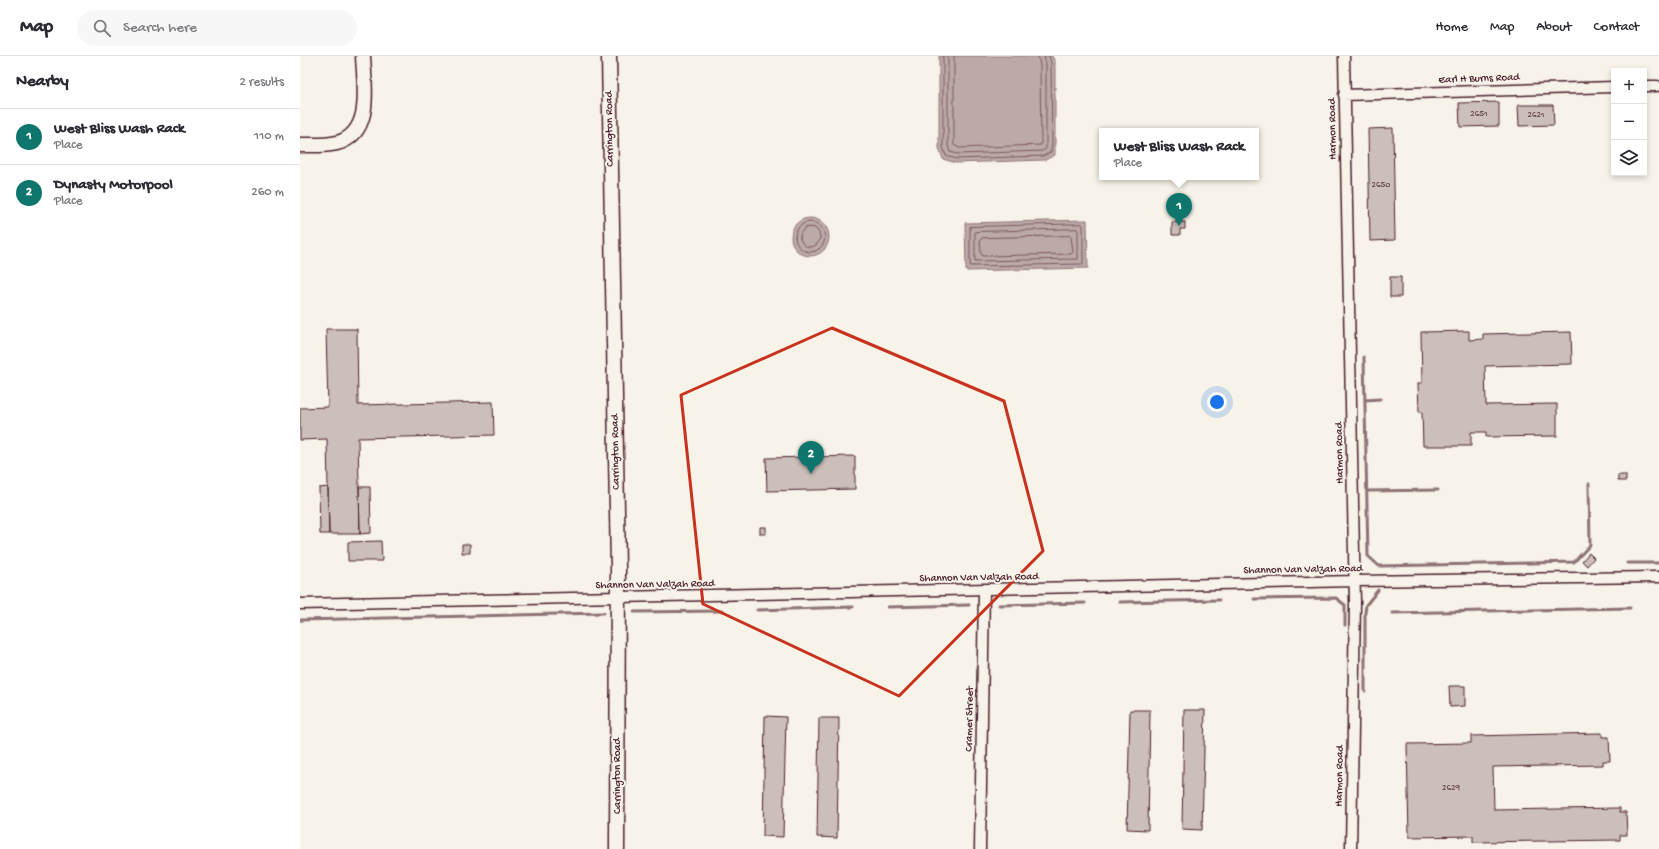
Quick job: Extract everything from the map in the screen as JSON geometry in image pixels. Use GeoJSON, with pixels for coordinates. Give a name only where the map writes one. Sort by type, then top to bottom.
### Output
{"type":"FeatureCollection","features":[{"type":"Feature","properties":{"kind":"street"},"geometry":{"type":"LineString","coordinates":[[300,145],[337,143],[346,139],[358,129],[364,110],[363,56]]}},
{"type":"Feature","properties":{"kind":"street","name":"Carrington Road"},"geometry":{"type":"LineString","coordinates":[[609,56],[619,598],[617,849]]}},
{"type":"Feature","properties":{"kind":"street","name":"Harmon Road"},"geometry":{"type":"LineString","coordinates":[[1344,56],[1355,581],[1351,849]]}},
{"type":"Feature","properties":{"kind":"street"},"geometry":{"type":"LineString","coordinates":[[1647,86],[1657,86]]}},
{"type":"Feature","properties":{"kind":"street","name":"Earl H Burns Road"},"geometry":{"type":"LineString","coordinates":[[1344,94],[1611,87]]}},
{"type":"Feature","properties":{"kind":"street","name":"Shannon Van Valzah Road"},"geometry":{"type":"LineString","coordinates":[[300,604],[1355,581],[1659,576]]}},
{"type":"Feature","properties":{"kind":"street","name":"Cramer Street"},"geometry":{"type":"LineString","coordinates":[[980,849],[984,590]]}},
{"type":"Feature","properties":{"kind":"highlighted area"},"geometry":{"type":"Polygon","coordinates":[[[832,328],[1004,401],[1043,551],[899,696],[703,604],[681,395],[832,328]]]}},
{"type":"Feature","properties":{"kind":"water"},"geometry":{"type":"Polygon","coordinates":[[[939,56],[1052,56],[1055,62],[1055,155],[1045,160],[956,163],[943,159],[939,148],[939,56]]]}},
{"type":"Feature","properties":{"kind":"water"},"geometry":{"type":"Polygon","coordinates":[[[806,218],[814,218],[821,221],[826,226],[829,237],[826,248],[821,253],[814,256],[806,256],[799,253],[794,248],[791,241],[791,233],[794,226],[799,221],[806,218]]]}},
{"type":"Feature","properties":{"kind":"water"},"geometry":{"type":"Polygon","coordinates":[[[1087,220],[1088,268],[966,271],[965,223],[1087,220]]]}},
{"type":"Feature","properties":{"kind":"building"},"geometry":{"type":"Polygon","coordinates":[[[1499,102],[1499,126],[1460,127],[1459,103],[1499,102]]]}},
{"type":"Feature","properties":{"kind":"building"},"geometry":{"type":"Polygon","coordinates":[[[1518,105],[1553,105],[1554,125],[1519,126],[1518,105]]]}},
{"type":"Feature","properties":{"kind":"building"},"geometry":{"type":"Polygon","coordinates":[[[1393,128],[1395,240],[1370,241],[1368,129],[1393,128]]]}},
{"type":"Feature","properties":{"kind":"building"},"geometry":{"type":"Polygon","coordinates":[[[1172,222],[1185,222],[1185,229],[1180,229],[1180,235],[1172,235],[1172,222]]]}},
{"type":"Feature","properties":{"kind":"building"},"geometry":{"type":"Polygon","coordinates":[[[1390,277],[1401,277],[1401,297],[1390,297],[1390,277]]]}},
{"type":"Feature","properties":{"kind":"building"},"geometry":{"type":"Polygon","coordinates":[[[326,329],[357,329],[358,405],[493,402],[494,435],[358,438],[360,534],[329,534],[327,439],[300,440],[300,408],[328,407],[326,329]]]}},
{"type":"Feature","properties":{"kind":"building"},"geometry":{"type":"Polygon","coordinates":[[[1469,331],[1469,340],[1483,339],[1483,334],[1571,332],[1572,364],[1485,366],[1486,405],[1557,404],[1557,436],[1486,437],[1486,432],[1471,432],[1471,446],[1423,446],[1422,412],[1419,412],[1418,383],[1422,383],[1421,332],[1469,331]]]}},
{"type":"Feature","properties":{"kind":"building"},"geometry":{"type":"Polygon","coordinates":[[[855,456],[855,489],[767,491],[766,458],[855,456]]]}},
{"type":"Feature","properties":{"kind":"building"},"geometry":{"type":"Polygon","coordinates":[[[1618,475],[1626,475],[1626,481],[1618,481],[1618,475]]]}},
{"type":"Feature","properties":{"kind":"building"},"geometry":{"type":"Polygon","coordinates":[[[328,487],[329,534],[320,534],[319,488],[328,487]]]}},
{"type":"Feature","properties":{"kind":"building"},"geometry":{"type":"Polygon","coordinates":[[[359,487],[370,487],[371,533],[360,534],[359,487]]]}},
{"type":"Feature","properties":{"kind":"building"},"geometry":{"type":"Polygon","coordinates":[[[760,527],[766,527],[766,534],[760,534],[760,527]]]}},
{"type":"Feature","properties":{"kind":"building"},"geometry":{"type":"Polygon","coordinates":[[[381,541],[382,561],[348,561],[348,542],[381,541]]]}},
{"type":"Feature","properties":{"kind":"building"},"geometry":{"type":"Polygon","coordinates":[[[462,544],[470,544],[470,553],[462,553],[462,544]]]}},
{"type":"Feature","properties":{"kind":"building"},"geometry":{"type":"Polygon","coordinates":[[[1589,553],[1594,558],[1587,566],[1582,561],[1589,553]]]}},
{"type":"Feature","properties":{"kind":"building"},"geometry":{"type":"Polygon","coordinates":[[[1449,686],[1465,686],[1465,706],[1450,707],[1449,686]]]}},
{"type":"Feature","properties":{"kind":"building"},"geometry":{"type":"Polygon","coordinates":[[[1130,710],[1150,710],[1148,830],[1127,829],[1130,710]]]}},
{"type":"Feature","properties":{"kind":"building"},"geometry":{"type":"Polygon","coordinates":[[[1184,710],[1205,710],[1202,830],[1182,829],[1184,710]]]}},
{"type":"Feature","properties":{"kind":"building"},"geometry":{"type":"Polygon","coordinates":[[[765,716],[786,717],[783,837],[763,836],[765,716]]]}},
{"type":"Feature","properties":{"kind":"building"},"geometry":{"type":"Polygon","coordinates":[[[819,718],[839,718],[837,838],[817,837],[819,718]]]}},
{"type":"Feature","properties":{"kind":"building"},"geometry":{"type":"Polygon","coordinates":[[[1602,733],[1602,737],[1609,737],[1610,761],[1603,761],[1603,765],[1493,767],[1494,810],[1620,808],[1620,812],[1626,812],[1627,835],[1620,835],[1620,840],[1473,842],[1473,836],[1409,837],[1407,744],[1471,743],[1471,736],[1602,733]]]}},
{"type":"Feature","properties":{"kind":"waterway"},"geometry":{"type":"LineString","coordinates":[[1364,357],[1368,556],[1379,566],[1574,562],[1590,545],[1589,484]]}},
{"type":"Feature","properties":{"kind":"waterway"},"geometry":{"type":"LineString","coordinates":[[1365,400],[1380,399]]}},
{"type":"Feature","properties":{"kind":"waterway"},"geometry":{"type":"LineString","coordinates":[[1367,491],[1438,490]]}},
{"type":"Feature","properties":{"kind":"waterway"},"geometry":{"type":"LineString","coordinates":[[1627,563],[1659,563]]}},
{"type":"Feature","properties":{"kind":"waterway"},"geometry":{"type":"LineString","coordinates":[[1365,691],[1366,605],[1378,590]]}},
{"type":"Feature","properties":{"kind":"waterway"},"geometry":{"type":"LineString","coordinates":[[1254,599],[1336,598],[1345,605],[1345,625]]}},
{"type":"Feature","properties":{"kind":"waterway"},"geometry":{"type":"LineString","coordinates":[[1120,602],[1219,600]]}},
{"type":"Feature","properties":{"kind":"waterway"},"geometry":{"type":"LineString","coordinates":[[999,605],[1085,603]]}},
{"type":"Feature","properties":{"kind":"waterway"},"geometry":{"type":"LineString","coordinates":[[888,607],[969,605]]}},
{"type":"Feature","properties":{"kind":"waterway"},"geometry":{"type":"LineString","coordinates":[[757,610],[853,607]]}},
{"type":"Feature","properties":{"kind":"waterway"},"geometry":{"type":"LineString","coordinates":[[1392,613],[1630,608]]}},
{"type":"Feature","properties":{"kind":"waterway"},"geometry":{"type":"LineString","coordinates":[[634,612],[723,611]]}},
{"type":"Feature","properties":{"kind":"waterway"},"geometry":{"type":"LineString","coordinates":[[300,620],[604,613]]}},
{"type":"Feature","properties":{"kind":"place","name":"West Bliss Wash Rack"},"geometry":{"type":"Point","coordinates":[1179,226]}},
{"type":"Feature","properties":{"kind":"place","name":"Dynasty Motorpool"},"geometry":{"type":"Point","coordinates":[811,474]}}]}
